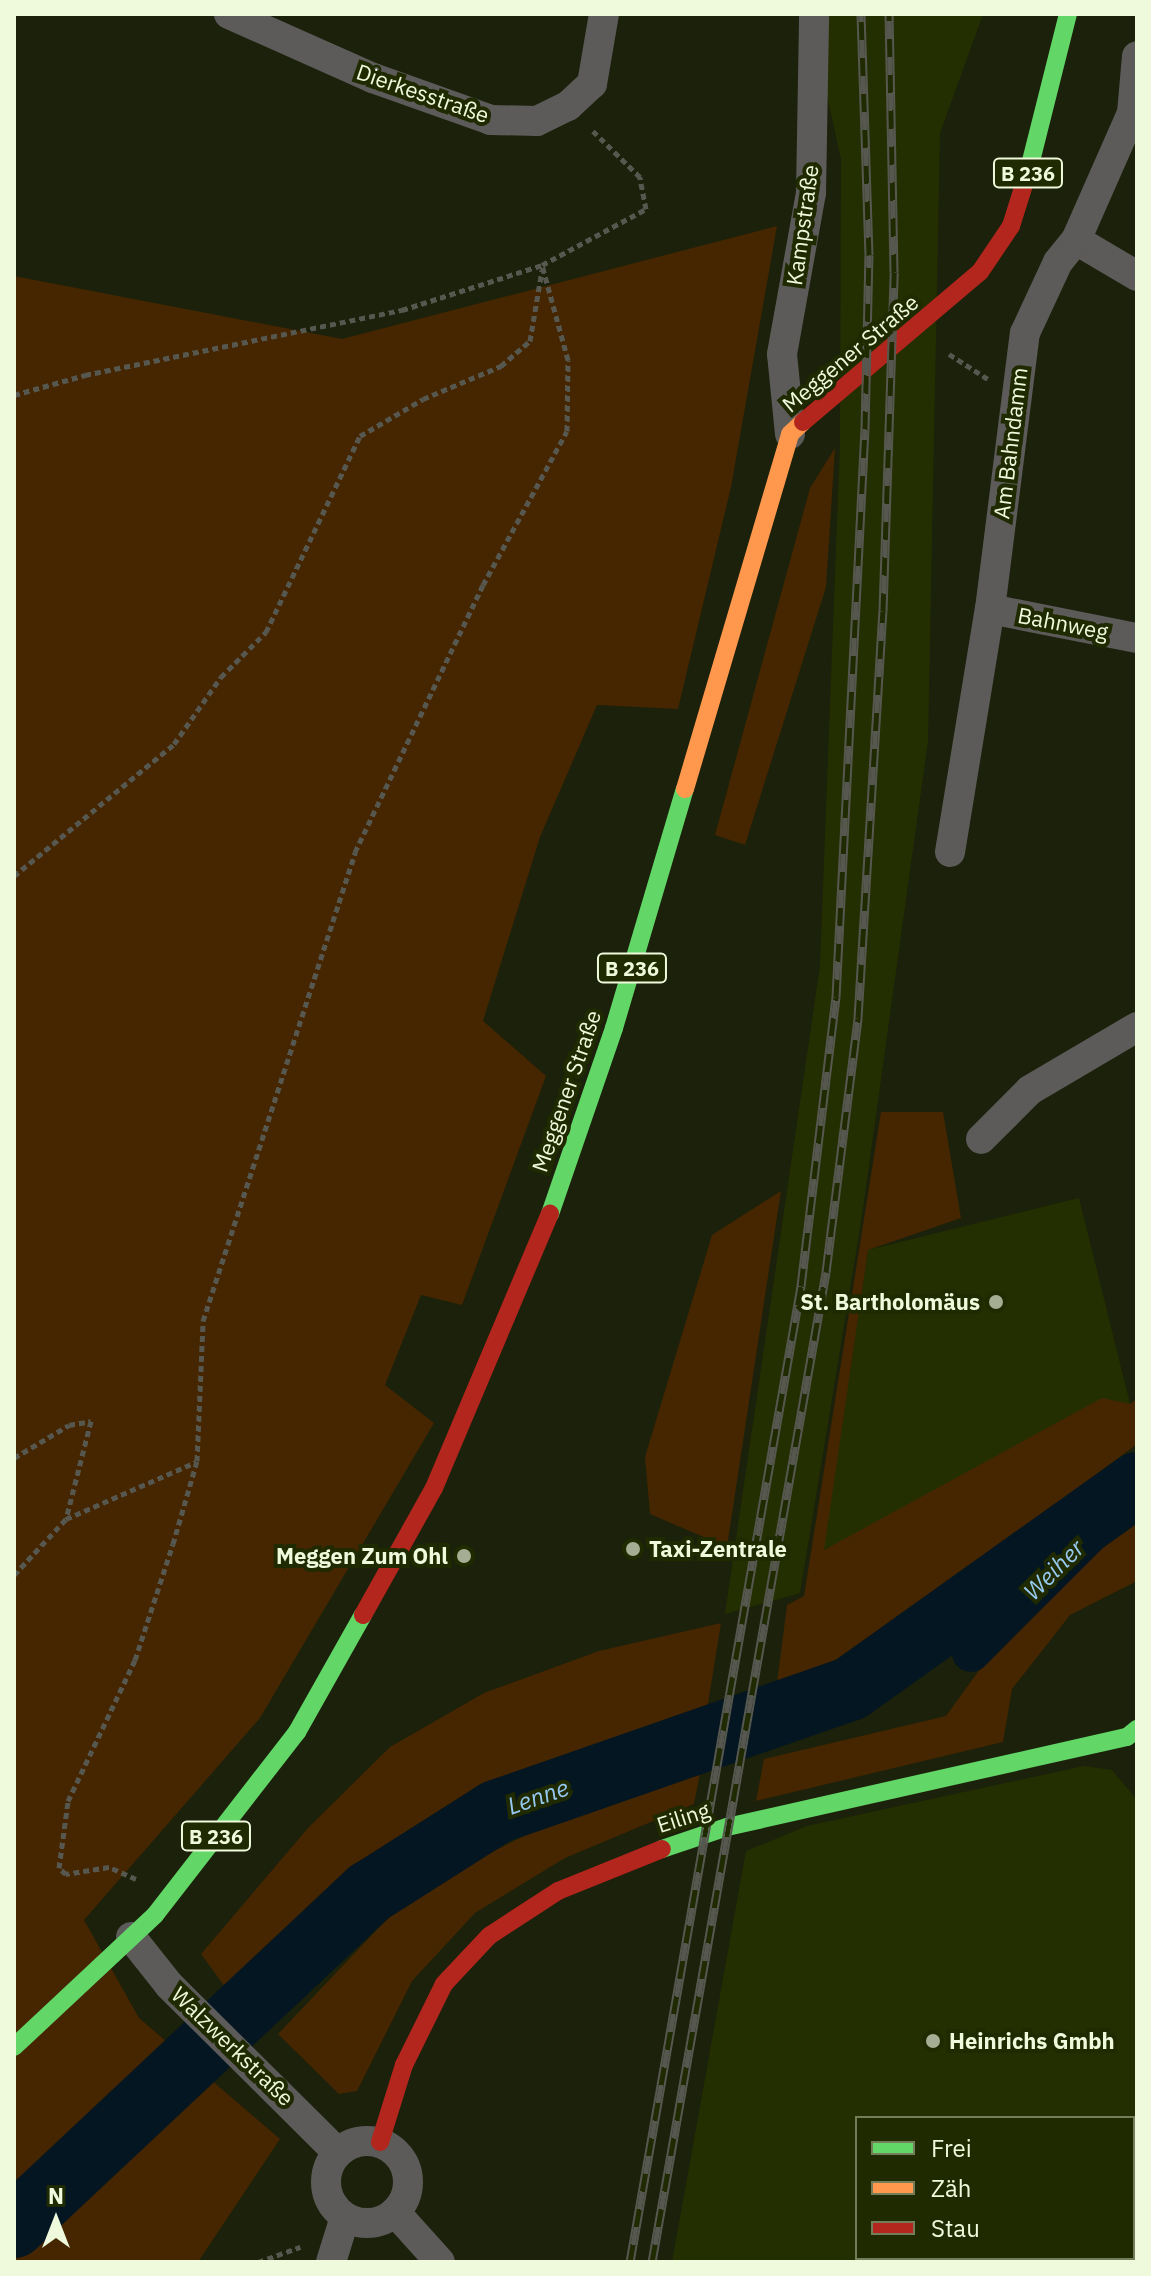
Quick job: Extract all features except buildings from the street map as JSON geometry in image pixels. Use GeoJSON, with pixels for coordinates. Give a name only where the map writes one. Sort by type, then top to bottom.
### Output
{"type":"FeatureCollection","features":[{"type":"Feature","properties":{"kind":"main road","name":"Meggener Straße"},"geometry":{"type":"LineString","coordinates":[[14,2047],[166,1901],[297,1732],[434,1488],[536,1255],[614,1028],[790,434],[836,390],[942,309],[980,272],[1011,226],[1049,105],[1068,14]]}},
{"type":"Feature","properties":{"kind":"main road","name":"Eiling"},"geometry":{"type":"LineString","coordinates":[[380,2142],[404,2065],[444,1984],[489,1936],[558,1891],[625,1861],[727,1827],[1134,1742]]}},
{"type":"Feature","properties":{"kind":"street","name":"Dierkesstraße"},"geometry":{"type":"LineString","coordinates":[[229,14],[373,78],[491,120],[537,121],[568,106],[592,84],[604,14]]}},
{"type":"Feature","properties":{"kind":"street","name":"Kampstraße"},"geometry":{"type":"LineString","coordinates":[[790,434],[782,354],[811,193],[814,14]]}},
{"type":"Feature","properties":{"kind":"street","name":"Am Bahndamm"},"geometry":{"type":"LineString","coordinates":[[950,852],[990,609],[1025,333],[1058,262],[1076,240],[1132,113],[1137,56]]}},
{"type":"Feature","properties":{"kind":"street"},"geometry":{"type":"LineString","coordinates":[[1076,240],[1137,276]]}},
{"type":"Feature","properties":{"kind":"street","name":"Bahnweg"},"geometry":{"type":"LineString","coordinates":[[990,609],[1137,638]]}},
{"type":"Feature","properties":{"kind":"street"},"geometry":{"type":"LineString","coordinates":[[981,1139],[1030,1090],[1137,1027]]}},
{"type":"Feature","properties":{"kind":"street","name":"Walzwerkstraße"},"geometry":{"type":"LineString","coordinates":[[131,1937],[169,1985],[306,2116],[337,2152]]}},
{"type":"Feature","properties":{"kind":"street"},"geometry":{"type":"LineString","coordinates":[[357,2141],[380,2142],[406,2166],[407,2191],[395,2212],[365,2223],[345,2217],[325,2186],[337,2152],[357,2141]]}},
{"type":"Feature","properties":{"kind":"street"},"geometry":{"type":"LineString","coordinates":[[395,2212],[440,2262]]}},
{"type":"Feature","properties":{"kind":"street"},"geometry":{"type":"LineString","coordinates":[[331,2262],[345,2217]]}},
{"type":"Feature","properties":{"kind":"path"},"geometry":{"type":"LineString","coordinates":[[14,395],[85,375],[402,310],[542,265],[646,209],[640,177],[568,106]]}},
{"type":"Feature","properties":{"kind":"path"},"geometry":{"type":"LineString","coordinates":[[14,876],[174,744],[221,677],[266,632],[360,436],[423,399],[501,366],[530,341],[542,265]]}},
{"type":"Feature","properties":{"kind":"path"},"geometry":{"type":"LineString","coordinates":[[166,1901],[124,1869],[66,1874],[59,1868],[68,1801],[135,1660],[197,1461],[203,1321],[355,852],[483,585],[567,431],[568,360],[542,265]]}},
{"type":"Feature","properties":{"kind":"path"},"geometry":{"type":"LineString","coordinates":[[944,351],[999,386]]}},
{"type":"Feature","properties":{"kind":"path"},"geometry":{"type":"LineString","coordinates":[[14,1458],[69,1425],[91,1421],[66,1519]]}},
{"type":"Feature","properties":{"kind":"path"},"geometry":{"type":"LineString","coordinates":[[14,1575],[66,1519],[197,1461]]}},
{"type":"Feature","properties":{"kind":"shaded area"},"geometry":{"type":"Polygon","coordinates":[[[809,14],[983,14],[940,133],[928,741],[862,1216],[800,1593],[725,1614],[820,966],[840,444],[841,159],[809,14]]]}},
{"type":"Feature","properties":{"kind":"shaded area"},"geometry":{"type":"Polygon","coordinates":[[[777,226],[731,487],[678,709],[597,705],[540,837],[483,1021],[546,1076],[462,1305],[421,1295],[385,1385],[434,1423],[260,1718],[84,1920],[139,2018],[280,2139],[198,2262],[14,2262],[14,276],[342,339],[777,226]]]}},
{"type":"Feature","properties":{"kind":"shaded area"},"geometry":{"type":"Polygon","coordinates":[[[835,448],[826,587],[745,845],[715,835],[810,488],[835,448]]]}},
{"type":"Feature","properties":{"kind":"shaded area"},"geometry":{"type":"Polygon","coordinates":[[[881,1112],[943,1112],[961,1218],[868,1250],[824,1550],[1102,1398],[1130,1404],[1137,1399],[1137,1444],[856,1655],[776,1691],[787,1605],[804,1596],[881,1112]]]}},
{"type":"Feature","properties":{"kind":"shaded area"},"geometry":{"type":"Polygon","coordinates":[[[781,1191],[727,1547],[650,1514],[645,1457],[712,1235],[781,1191]]]}},
{"type":"Feature","properties":{"kind":"shaded area"},"geometry":{"type":"Polygon","coordinates":[[[1079,1198],[1130,1404],[823,1550],[868,1250],[1079,1198]]]}},
{"type":"Feature","properties":{"kind":"shaded area"},"geometry":{"type":"Polygon","coordinates":[[[1137,1519],[1137,1581],[1070,1615],[1012,1689],[1003,1742],[756,1801],[764,1759],[946,1716],[1012,1625],[1092,1552],[1137,1519]]]}},
{"type":"Feature","properties":{"kind":"shaded area"},"geometry":{"type":"Polygon","coordinates":[[[721,1623],[706,1716],[516,1780],[405,1839],[328,1899],[234,1999],[201,1954],[308,1828],[390,1747],[484,1693],[599,1651],[721,1623]]]}},
{"type":"Feature","properties":{"kind":"shaded area","name":"Heinrichs Gmbh"},"geometry":{"type":"Polygon","coordinates":[[[1084,1766],[1112,1770],[1137,1800],[1137,2142],[1135,2116],[855,2116],[855,2260],[910,2262],[672,2262],[746,1851],[807,1826],[1084,1766]]]}},
{"type":"Feature","properties":{"kind":"shaded area"},"geometry":{"type":"Polygon","coordinates":[[[701,1768],[694,1804],[565,1858],[475,1913],[412,1981],[357,2091],[339,2094],[278,2034],[388,1918],[455,1871],[565,1815],[701,1768]]]}},
{"type":"Feature","properties":{"kind":"shaded area"},"geometry":{"type":"Polygon","coordinates":[[[1137,2142],[1137,2262],[1039,2262],[1135,2260],[1137,2142]]]}},
{"type":"Feature","properties":{"kind":"waterway","name":"Lenne"},"geometry":{"type":"LineString","coordinates":[[14,2226],[370,1892],[496,1812],[850,1689],[1137,1484]]}},
{"type":"Feature","properties":{"kind":"waterway","name":"Weiher"},"geometry":{"type":"LineString","coordinates":[[971,1653],[1137,1487]]}},
{"type":"Feature","properties":{"kind":"railway"},"geometry":{"type":"LineString","coordinates":[[630,2262],[801,1286],[836,997],[865,429],[869,255],[861,14]]}},
{"type":"Feature","properties":{"kind":"railway"},"geometry":{"type":"LineString","coordinates":[[652,2262],[826,1272],[858,1018],[883,611],[894,272],[889,14]]}},
{"type":"Feature","properties":{"kind":"traffic: fast"},"geometry":{"type":"LineString","coordinates":[[1029,169],[1068,14]]}},
{"type":"Feature","properties":{"kind":"traffic: fast"},"geometry":{"type":"LineString","coordinates":[[550,1214],[614,1028],[685,789]]}},
{"type":"Feature","properties":{"kind":"traffic: fast"},"geometry":{"type":"LineString","coordinates":[[14,2047],[155,1915],[297,1732],[363,1615]]}},
{"type":"Feature","properties":{"kind":"traffic: fast"},"geometry":{"type":"LineString","coordinates":[[662,1849],[727,1827],[1127,1737],[1137,1729]]}},
{"type":"Feature","properties":{"kind":"traffic: slow"},"geometry":{"type":"LineString","coordinates":[[685,789],[790,434],[803,422]]}},
{"type":"Feature","properties":{"kind":"traffic: jam"},"geometry":{"type":"LineString","coordinates":[[803,422],[980,272],[1011,226],[1029,169]]}},
{"type":"Feature","properties":{"kind":"traffic: jam"},"geometry":{"type":"LineString","coordinates":[[363,1615],[434,1488],[550,1214]]}},
{"type":"Feature","properties":{"kind":"traffic: jam"},"geometry":{"type":"LineString","coordinates":[[380,2142],[404,2065],[444,1984],[489,1936],[558,1891],[662,1849]]}},
{"type":"Feature","properties":{"kind":"place","name":"St. Bartholomäus"},"geometry":{"type":"Point","coordinates":[996,1302]}},
{"type":"Feature","properties":{"kind":"place","name":"Taxi-Zentrale"},"geometry":{"type":"Point","coordinates":[633,1549]}},
{"type":"Feature","properties":{"kind":"place","name":"Meggen Zum Ohl"},"geometry":{"type":"Point","coordinates":[464,1556]}},
{"type":"Feature","properties":{"kind":"place","name":"Heinrichs Gmbh"},"geometry":{"type":"Point","coordinates":[933,2041]}}]}
